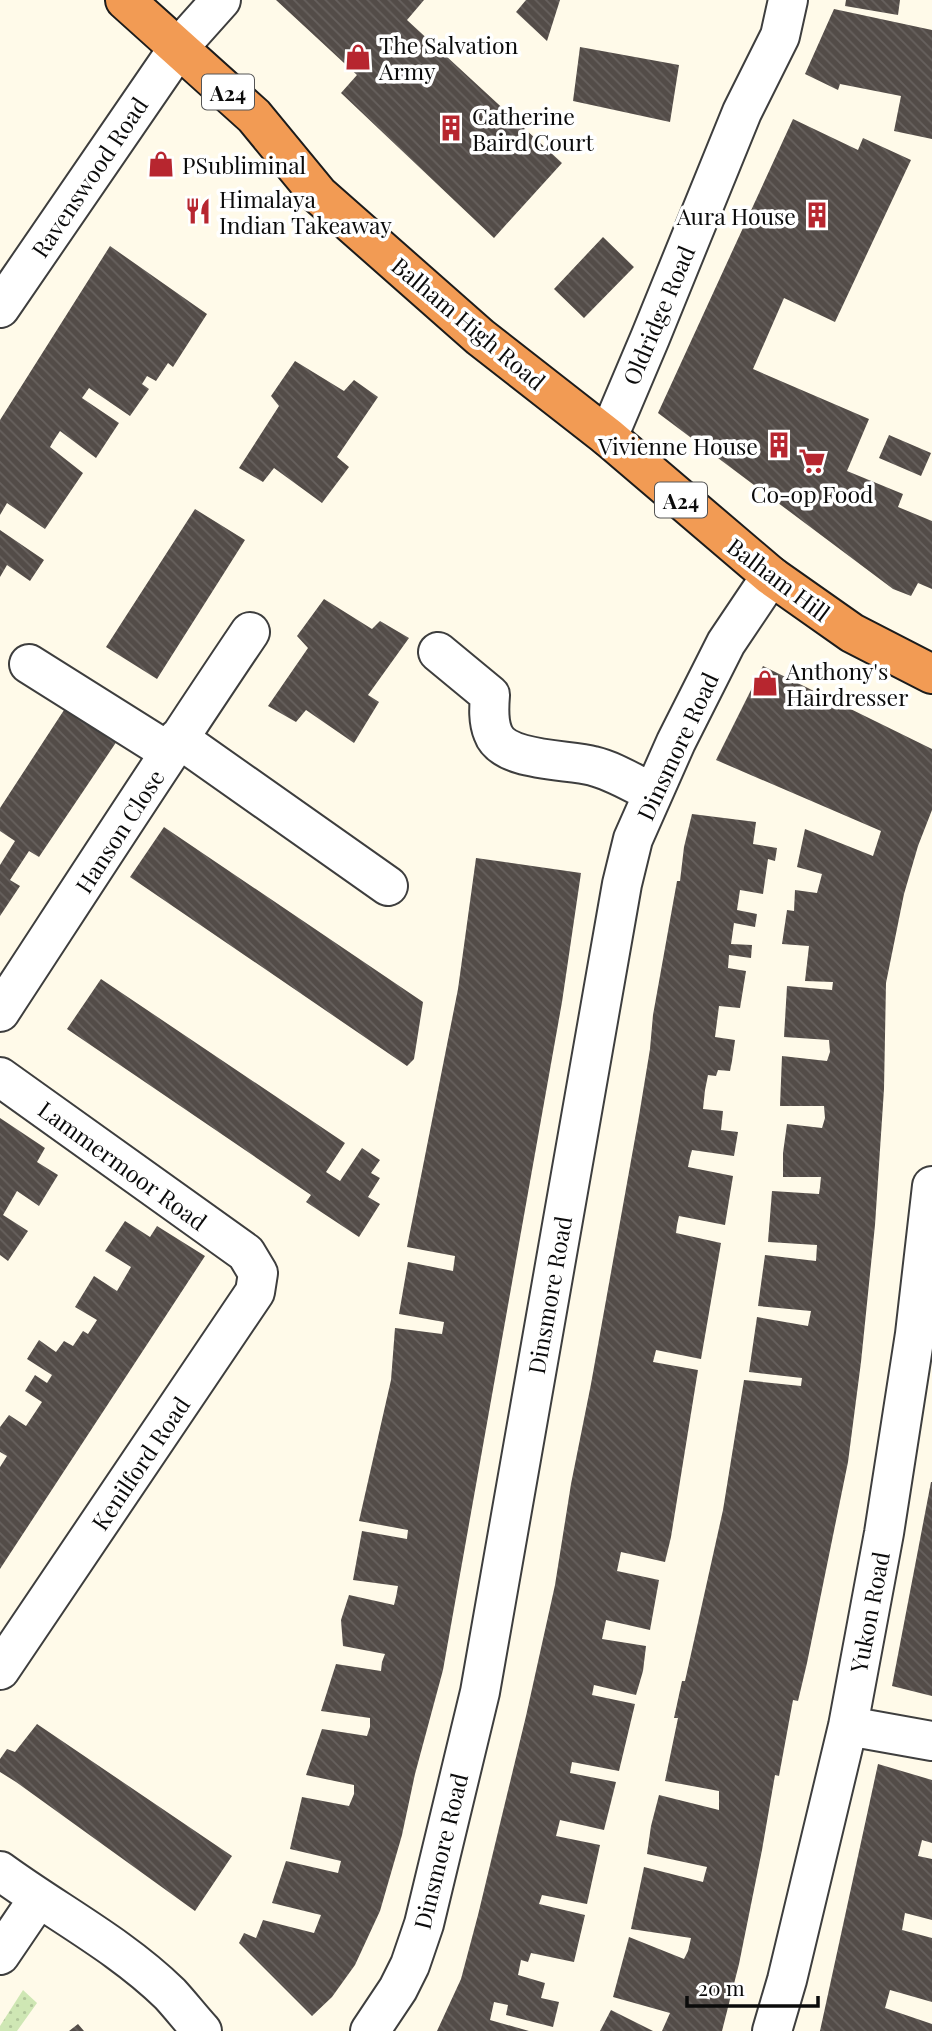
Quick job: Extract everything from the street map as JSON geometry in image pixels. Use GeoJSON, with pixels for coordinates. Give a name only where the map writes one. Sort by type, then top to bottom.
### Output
{"type":"FeatureCollection","features":[{"type":"Feature","properties":{"kind":"highway","name":"Balham High Road"},"geometry":{"type":"LineString","coordinates":[[125,0],[254,116],[319,195],[480,337],[608,436]]}},
{"type":"Feature","properties":{"kind":"highway","name":"Balham Hill"},"geometry":{"type":"LineString","coordinates":[[608,436],[771,576],[852,633],[932,674]]}},
{"type":"Feature","properties":{"kind":"street","name":"Ravenswood Road"},"geometry":{"type":"LineString","coordinates":[[0,308],[179,47],[221,0]]}},
{"type":"Feature","properties":{"kind":"street","name":"Oldridge Road"},"geometry":{"type":"LineString","coordinates":[[608,436],[742,112],[780,36],[788,0]]}},
{"type":"Feature","properties":{"kind":"street","name":"Dinsmore Road"},"geometry":{"type":"LineString","coordinates":[[370,2031],[398,1989],[410,1965],[424,1924],[480,1692],[622,884],[633,839],[726,643],[771,576]]}},
{"type":"Feature","properties":{"kind":"street"},"geometry":{"type":"LineString","coordinates":[[174,745],[250,632]]}},
{"type":"Feature","properties":{"kind":"street"},"geometry":{"type":"LineString","coordinates":[[438,652],[490,695],[489,710],[493,735],[507,749],[526,755],[595,766],[653,793]]}},
{"type":"Feature","properties":{"kind":"street","name":"Hanson Close"},"geometry":{"type":"LineString","coordinates":[[29,664],[174,745],[388,886]]}},
{"type":"Feature","properties":{"kind":"street","name":"Hanson Close"},"geometry":{"type":"LineString","coordinates":[[0,1012],[174,745]]}},
{"type":"Feature","properties":{"kind":"street","name":"Lammermoor Road"},"geometry":{"type":"LineString","coordinates":[[0,1077],[246,1252]]}},
{"type":"Feature","properties":{"kind":"street","name":"Yukon Road"},"geometry":{"type":"LineString","coordinates":[[772,2031],[848,1726],[924,1336],[932,1186]]}},
{"type":"Feature","properties":{"kind":"street","name":"Kenilford Road"},"geometry":{"type":"LineString","coordinates":[[0,1670],[255,1292],[258,1273],[246,1252]]}},
{"type":"Feature","properties":{"kind":"street"},"geometry":{"type":"LineString","coordinates":[[848,1726],[932,1741]]}},
{"type":"Feature","properties":{"kind":"street"},"geometry":{"type":"LineString","coordinates":[[0,1871],[37,1899],[116,1949],[170,1994],[202,2031]]}},
{"type":"Feature","properties":{"kind":"street"},"geometry":{"type":"LineString","coordinates":[[0,1955],[37,1899]]}},
{"type":"Feature","properties":{"kind":"green space"},"geometry":{"type":"Polygon","coordinates":[[[23,1990],[37,2003],[17,2031],[0,2031],[0,2026],[23,1990]]]}},
{"type":"Feature","properties":{"kind":"building","name":"Catherine Baird Court"},"geometry":{"type":"Polygon","coordinates":[[[276,0],[424,0],[407,20],[562,163],[494,238],[341,93],[357,75],[276,0]]]}},
{"type":"Feature","properties":{"kind":"building"},"geometry":{"type":"Polygon","coordinates":[[[526,0],[560,0],[547,41],[516,12],[526,0]]]}},
{"type":"Feature","properties":{"kind":"building"},"geometry":{"type":"Polygon","coordinates":[[[846,0],[900,0],[898,15],[845,6],[846,0]]]}},
{"type":"Feature","properties":{"kind":"building"},"geometry":{"type":"Polygon","coordinates":[[[834,9],[932,30],[932,139],[894,131],[901,96],[840,84],[838,90],[805,74],[834,9]]]}},
{"type":"Feature","properties":{"kind":"building"},"geometry":{"type":"Polygon","coordinates":[[[580,47],[679,65],[670,122],[573,101],[580,47]]]}},
{"type":"Feature","properties":{"kind":"building","name":"Vivienne House"},"geometry":{"type":"Polygon","coordinates":[[[793,119],[858,150],[863,138],[911,160],[835,322],[784,298],[753,369],[869,419],[847,471],[903,494],[898,507],[932,521],[932,589],[918,583],[911,596],[893,589],[658,413],[793,119]]]}},
{"type":"Feature","properties":{"kind":"building"},"geometry":{"type":"Polygon","coordinates":[[[603,237],[634,267],[584,318],[554,289],[603,237]]]}},
{"type":"Feature","properties":{"kind":"building"},"geometry":{"type":"Polygon","coordinates":[[[110,246],[207,314],[173,367],[168,363],[156,381],[147,376],[142,384],[149,389],[130,416],[89,388],[82,398],[119,423],[96,458],[60,431],[50,447],[83,473],[45,529],[7,503],[0,515],[0,420],[110,246]]]}},
{"type":"Feature","properties":{"kind":"building"},"geometry":{"type":"Polygon","coordinates":[[[295,361],[344,391],[354,380],[378,397],[337,457],[349,467],[322,503],[274,468],[263,482],[239,468],[279,406],[271,396],[295,361]]]}},
{"type":"Feature","properties":{"kind":"building"},"geometry":{"type":"Polygon","coordinates":[[[889,435],[931,453],[921,476],[879,458],[889,435]]]}},
{"type":"Feature","properties":{"kind":"building"},"geometry":{"type":"Polygon","coordinates":[[[195,509],[245,540],[157,679],[106,647],[195,509]]]}},
{"type":"Feature","properties":{"kind":"building"},"geometry":{"type":"Polygon","coordinates":[[[0,530],[44,560],[30,581],[7,565],[0,577],[0,530]]]}},
{"type":"Feature","properties":{"kind":"building"},"geometry":{"type":"Polygon","coordinates":[[[324,599],[372,629],[380,621],[409,638],[368,695],[379,702],[354,743],[306,710],[296,722],[268,706],[308,648],[297,636],[324,599]]]}},
{"type":"Feature","properties":{"kind":"building"},"geometry":{"type":"Polygon","coordinates":[[[763,666],[932,749],[932,810],[904,894],[886,983],[884,1089],[875,1225],[861,1362],[848,1462],[807,1663],[798,1701],[793,1700],[779,1776],[775,1775],[739,1964],[722,2031],[662,2031],[670,2013],[613,1997],[629,1937],[684,1959],[688,1951],[691,1938],[631,1929],[644,1867],[703,1882],[707,1867],[647,1854],[651,1826],[659,1795],[719,1810],[719,1791],[665,1781],[678,1718],[674,1718],[682,1681],[685,1681],[723,1510],[744,1380],[801,1386],[802,1378],[749,1372],[757,1317],[808,1326],[811,1311],[758,1306],[765,1255],[816,1261],[817,1245],[768,1242],[772,1191],[819,1194],[821,1177],[783,1177],[787,1124],[822,1128],[825,1118],[824,1106],[780,1106],[782,1056],[827,1061],[830,1052],[829,1040],[784,1037],[787,986],[832,990],[833,982],[805,981],[809,946],[782,944],[787,910],[794,911],[795,890],[817,893],[822,874],[797,867],[805,829],[873,856],[881,831],[716,760],[763,666]]]}},
{"type":"Feature","properties":{"kind":"building"},"geometry":{"type":"Polygon","coordinates":[[[66,707],[117,741],[39,857],[29,851],[10,880],[20,886],[0,916],[0,865],[15,841],[0,831],[0,808],[66,707]]]}},
{"type":"Feature","properties":{"kind":"building"},"geometry":{"type":"Polygon","coordinates":[[[692,814],[756,822],[753,844],[777,848],[775,861],[768,859],[763,894],[740,890],[737,910],[757,914],[755,927],[734,923],[731,944],[752,945],[751,958],[729,955],[728,968],[746,971],[740,1008],[719,1006],[715,1037],[735,1040],[732,1061],[730,1071],[718,1070],[716,1076],[708,1075],[705,1090],[703,1109],[723,1111],[721,1130],[738,1132],[734,1156],[692,1150],[688,1167],[733,1176],[725,1225],[679,1216],[677,1225],[676,1233],[721,1243],[701,1359],[656,1350],[653,1362],[698,1370],[671,1537],[665,1562],[621,1552],[617,1571],[659,1580],[650,1630],[606,1620],[602,1639],[646,1646],[643,1671],[636,1695],[594,1685],[592,1695],[635,1704],[619,1771],[572,1762],[570,1773],[616,1782],[604,1830],[560,1820],[556,1836],[600,1845],[587,1904],[542,1895],[539,1904],[585,1915],[574,1962],[531,1953],[528,1962],[521,1960],[518,1975],[545,1983],[541,1998],[559,2002],[553,2027],[506,2015],[508,2005],[494,2002],[490,2020],[529,2031],[437,2031],[461,1979],[478,1915],[555,1585],[639,1116],[653,1015],[692,814]]]}},
{"type":"Feature","properties":{"kind":"building"},"geometry":{"type":"Polygon","coordinates":[[[164,827],[423,1002],[414,1059],[407,1066],[130,877],[164,827]]]}},
{"type":"Feature","properties":{"kind":"building"},"geometry":{"type":"Polygon","coordinates":[[[476,858],[581,873],[562,1002],[443,1670],[380,1911],[355,1965],[332,1997],[312,2016],[239,1943],[244,1933],[256,1938],[263,1920],[314,1933],[321,1915],[272,1903],[286,1861],[338,1873],[341,1861],[290,1849],[302,1797],[349,1806],[354,1794],[354,1785],[306,1775],[322,1729],[367,1736],[370,1727],[370,1718],[321,1711],[336,1664],[381,1671],[385,1654],[343,1646],[341,1620],[349,1595],[394,1605],[398,1586],[353,1580],[362,1531],[407,1539],[408,1530],[359,1521],[391,1380],[395,1328],[442,1334],[444,1322],[399,1314],[408,1262],[453,1271],[455,1256],[407,1247],[458,989],[476,858]]]}},
{"type":"Feature","properties":{"kind":"building"},"geometry":{"type":"Polygon","coordinates":[[[101,979],[345,1143],[326,1172],[340,1181],[362,1148],[380,1160],[371,1173],[380,1178],[368,1197],[380,1204],[359,1237],[306,1202],[311,1195],[67,1029],[101,979]]]}},
{"type":"Feature","properties":{"kind":"building"},"geometry":{"type":"Polygon","coordinates":[[[0,1118],[45,1148],[37,1162],[58,1175],[39,1206],[17,1191],[3,1215],[28,1231],[8,1261],[0,1255],[0,1118]]]}},
{"type":"Feature","properties":{"kind":"building"},"geometry":{"type":"Polygon","coordinates":[[[125,1221],[150,1237],[157,1226],[205,1256],[0,1569],[0,1467],[7,1456],[0,1452],[0,1427],[9,1415],[26,1426],[42,1402],[25,1391],[35,1375],[47,1383],[52,1375],[27,1359],[39,1340],[56,1352],[64,1341],[73,1346],[83,1331],[88,1334],[97,1320],[75,1307],[94,1276],[117,1291],[131,1267],[105,1251],[125,1221]]]}},
{"type":"Feature","properties":{"kind":"building"},"geometry":{"type":"Polygon","coordinates":[[[932,1482],[932,1696],[892,1686],[932,1482]]]}},
{"type":"Feature","properties":{"kind":"building"},"geometry":{"type":"Polygon","coordinates":[[[37,1724],[232,1856],[195,1911],[0,1772],[0,1759],[7,1749],[15,1752],[37,1724]]]}},
{"type":"Feature","properties":{"kind":"building"},"geometry":{"type":"Polygon","coordinates":[[[878,1764],[932,1780],[932,1843],[922,1840],[918,1856],[932,1859],[932,1920],[905,1913],[902,1930],[932,1938],[932,2002],[890,1990],[885,2008],[932,2024],[932,2031],[820,2031],[878,1764]]]}},
{"type":"Feature","properties":{"kind":"building"},"geometry":{"type":"Polygon","coordinates":[[[611,2010],[653,2031],[600,2031],[611,2010]]]}},
{"type":"Feature","properties":{"kind":"building"},"geometry":{"type":"Polygon","coordinates":[[[78,2024],[84,2031],[69,2031],[78,2024]]]}},
{"type":"Feature","properties":{"kind":"place","name":"The Salvation Army"},"geometry":{"type":"Point","coordinates":[358,57]}},
{"type":"Feature","properties":{"kind":"place","name":"Catherine Baird Court"},"geometry":{"type":"Point","coordinates":[451,128]}},
{"type":"Feature","properties":{"kind":"place","name":"PSubliminal"},"geometry":{"type":"Point","coordinates":[161,164]}},
{"type":"Feature","properties":{"kind":"place","name":"Himalaya Indian Takeaway"},"geometry":{"type":"Point","coordinates":[198,211]}},
{"type":"Feature","properties":{"kind":"place","name":"Aura House"},"geometry":{"type":"Point","coordinates":[817,215]}},
{"type":"Feature","properties":{"kind":"place","name":"Vivienne House"},"geometry":{"type":"Point","coordinates":[779,445]}},
{"type":"Feature","properties":{"kind":"place","name":"Co-op Food"},"geometry":{"type":"Point","coordinates":[812,461]}},
{"type":"Feature","properties":{"kind":"place","name":"Anthony's Hairdresser"},"geometry":{"type":"Point","coordinates":[765,683]}}]}
